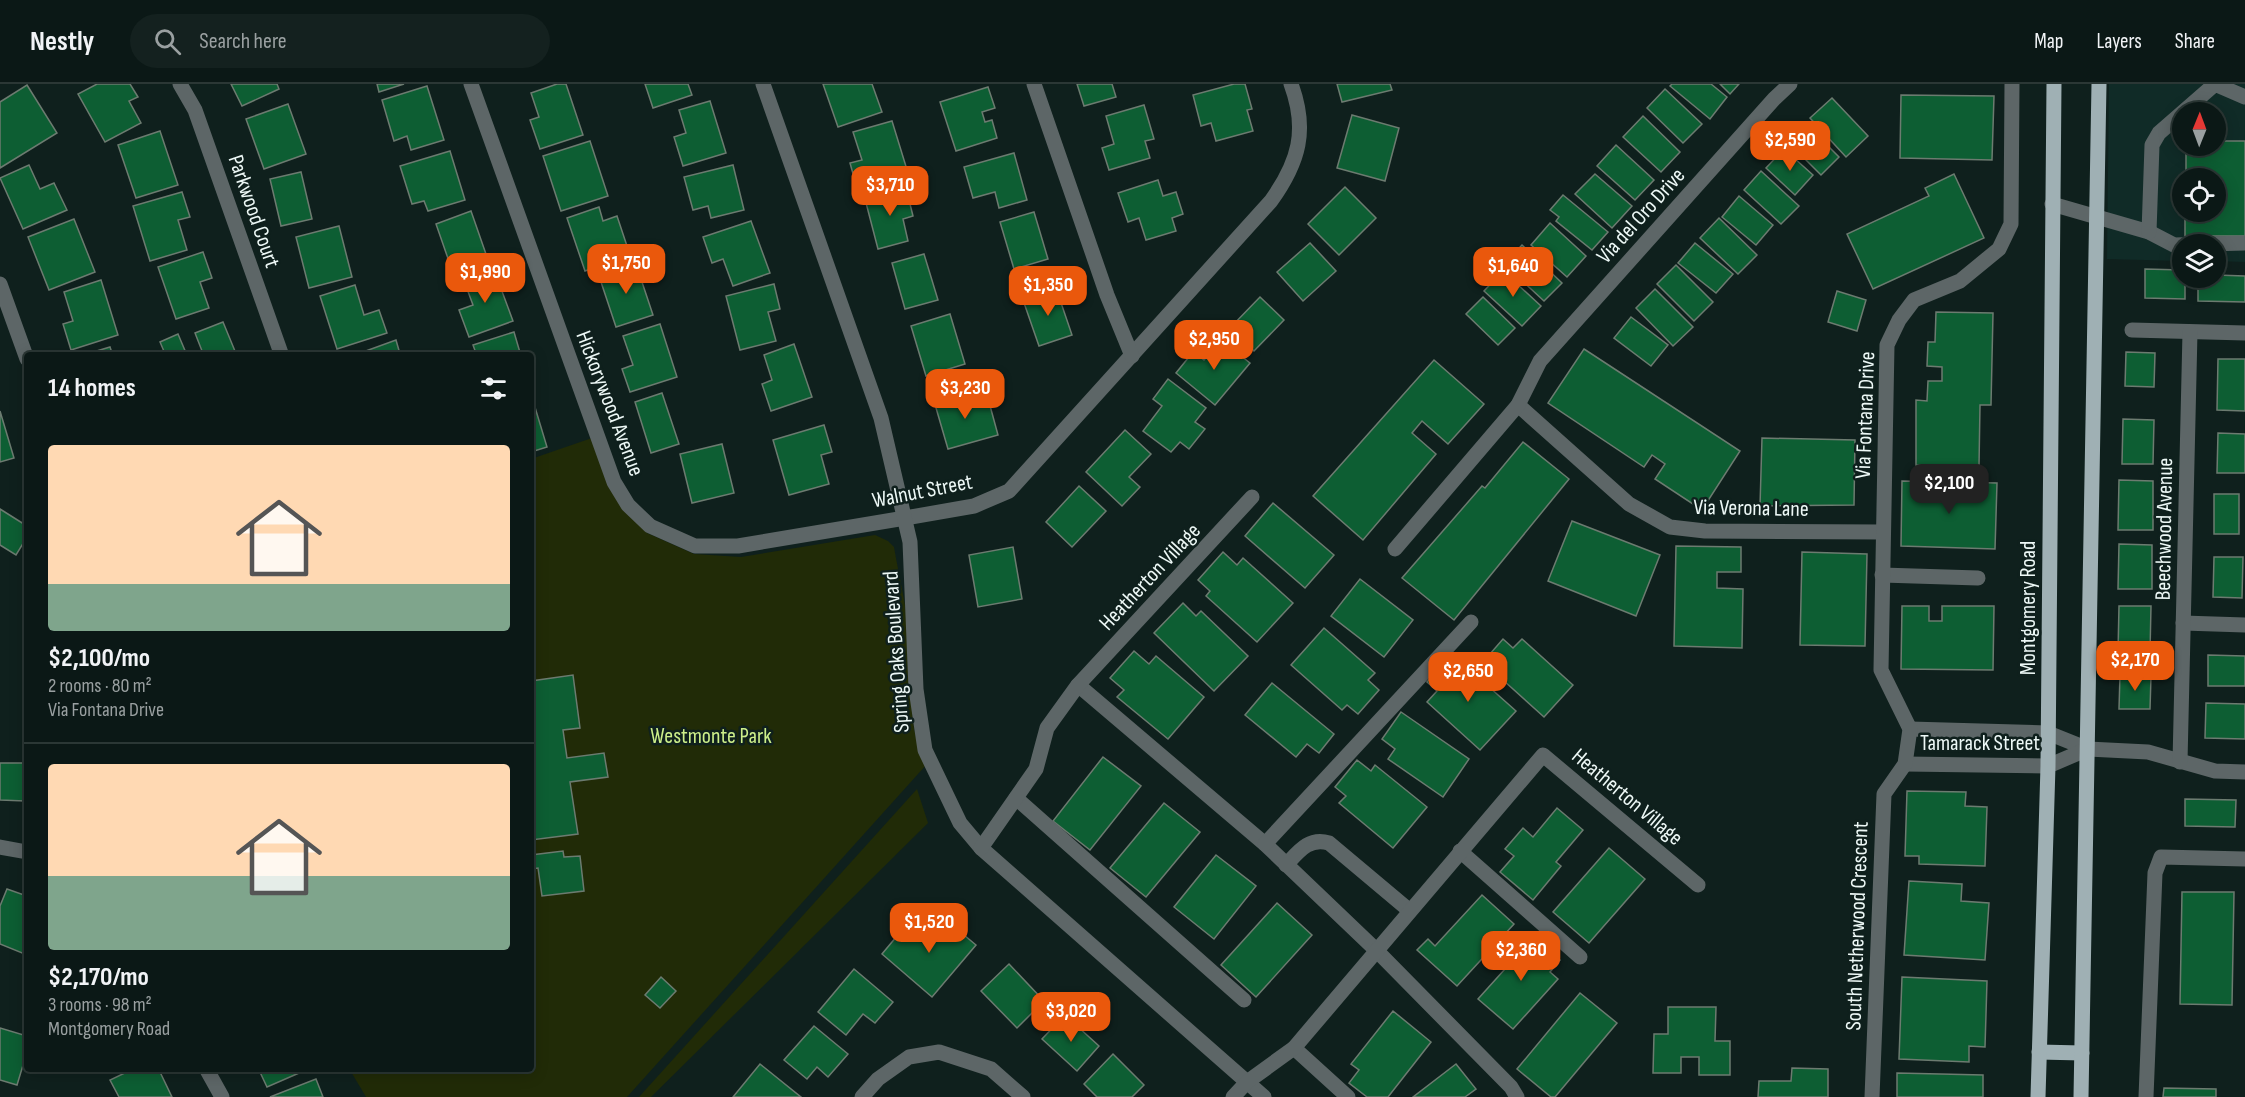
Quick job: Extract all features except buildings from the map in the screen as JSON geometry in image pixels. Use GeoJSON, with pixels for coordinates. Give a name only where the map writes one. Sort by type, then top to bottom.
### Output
{"type":"FeatureCollection","features":[{"type":"Feature","properties":{"kind":"main road","name":"Montgomery Road"},"geometry":{"type":"LineString","coordinates":[[2038,1097],[2048,766],[2054,84]]}},
{"type":"Feature","properties":{"kind":"main road"},"geometry":{"type":"LineString","coordinates":[[2081,1097],[2099,84]]}},
{"type":"Feature","properties":{"kind":"main road"},"geometry":{"type":"LineString","coordinates":[[2039,1052],[2082,1053]]}},
{"type":"Feature","properties":{"kind":"street","name":"Parkwood Court"},"geometry":{"type":"LineString","coordinates":[[180,84],[195,110],[281,352]]}},
{"type":"Feature","properties":{"kind":"street","name":"Hickorywood Avenue"},"geometry":{"type":"LineString","coordinates":[[471,84],[614,482],[628,505],[650,526]]}},
{"type":"Feature","properties":{"kind":"street","name":"Spring Oaks Boulevard"},"geometry":{"type":"LineString","coordinates":[[763,84],[881,418],[910,542],[919,717],[925,750],[941,788],[960,823],[981,848],[1264,1097]]}},
{"type":"Feature","properties":{"kind":"street"},"geometry":{"type":"LineString","coordinates":[[1034,84],[1107,295],[1132,356]]}},
{"type":"Feature","properties":{"kind":"street","name":"Walnut Street"},"geometry":{"type":"LineString","coordinates":[[650,526],[695,546],[738,546],[974,506],[1009,491],[1271,201],[1288,178],[1298,149],[1300,108],[1291,84]]}},
{"type":"Feature","properties":{"kind":"street","name":"Via del Oro Drive"},"geometry":{"type":"LineString","coordinates":[[1395,549],[1518,405],[1540,362],[1774,99],[1790,84]]}},
{"type":"Feature","properties":{"kind":"street","name":"Via Fontana Drive"},"geometry":{"type":"LineString","coordinates":[[1910,729],[1881,670],[1887,345],[1899,320],[1914,300],[1960,281],[2000,249],[2011,224],[2012,84]]}},
{"type":"Feature","properties":{"kind":"street"},"geometry":{"type":"LineString","coordinates":[[2149,232],[2152,145],[2159,133],[2215,84],[2245,97]]}},
{"type":"Feature","properties":{"kind":"street"},"geometry":{"type":"LineString","coordinates":[[2052,204],[2149,232],[2174,245],[2245,243]]}},
{"type":"Feature","properties":{"kind":"street"},"geometry":{"type":"LineString","coordinates":[[0,284],[24,352]]}},
{"type":"Feature","properties":{"kind":"street"},"geometry":{"type":"LineString","coordinates":[[2133,330],[2245,333]]}},
{"type":"Feature","properties":{"kind":"street","name":"Beechwood Avenue"},"geometry":{"type":"LineString","coordinates":[[2180,762],[2190,332]]}},
{"type":"Feature","properties":{"kind":"street","name":"Via Verona Lane"},"geometry":{"type":"LineString","coordinates":[[1518,405],[1629,504],[1670,527],[1705,531],[1883,532]]}},
{"type":"Feature","properties":{"kind":"street","name":"Heatherton Village"},"geometry":{"type":"LineString","coordinates":[[981,848],[1036,769],[1047,728],[1078,685],[1252,497]]}},
{"type":"Feature","properties":{"kind":"street"},"geometry":{"type":"LineString","coordinates":[[1882,575],[1978,578]]}},
{"type":"Feature","properties":{"kind":"street"},"geometry":{"type":"LineString","coordinates":[[1265,844],[1472,621]]}},
{"type":"Feature","properties":{"kind":"street"},"geometry":{"type":"LineString","coordinates":[[2183,623],[2245,625]]}},
{"type":"Feature","properties":{"kind":"street"},"geometry":{"type":"LineString","coordinates":[[1078,685],[1265,844],[1376,950],[1517,1097]]}},
{"type":"Feature","properties":{"kind":"street"},"geometry":{"type":"LineString","coordinates":[[1905,764],[1910,729]]}},
{"type":"Feature","properties":{"kind":"street","name":"Tamarack Street"},"geometry":{"type":"LineString","coordinates":[[1910,729],[2048,733],[2088,749],[2148,752],[2216,771],[2245,772]]}},
{"type":"Feature","properties":{"kind":"street","name":"Tamarack Street"},"geometry":{"type":"LineString","coordinates":[[1905,764],[2048,766],[2088,749]]}},
{"type":"Feature","properties":{"kind":"street","name":"Heatherton Village"},"geometry":{"type":"LineString","coordinates":[[1233,1097],[1247,1082],[1294,1048],[1543,755],[1698,885]]}},
{"type":"Feature","properties":{"kind":"street","name":"South Netherwood Crescent"},"geometry":{"type":"LineString","coordinates":[[1872,1097],[1884,794],[1905,764]]}},
{"type":"Feature","properties":{"kind":"street"},"geometry":{"type":"LineString","coordinates":[[1016,798],[1244,1000]]}},
{"type":"Feature","properties":{"kind":"street"},"geometry":{"type":"LineString","coordinates":[[1286,865],[1305,846],[1313,842],[1329,843],[1410,911]]}},
{"type":"Feature","properties":{"kind":"street"},"geometry":{"type":"LineString","coordinates":[[0,847],[24,851]]}},
{"type":"Feature","properties":{"kind":"street"},"geometry":{"type":"LineString","coordinates":[[1461,851],[1580,957]]}},
{"type":"Feature","properties":{"kind":"street"},"geometry":{"type":"LineString","coordinates":[[2146,1097],[2155,873],[2161,857],[2245,859]]}},
{"type":"Feature","properties":{"kind":"street"},"geometry":{"type":"LineString","coordinates":[[1294,1048],[1348,1097]]}},
{"type":"Feature","properties":{"kind":"street"},"geometry":{"type":"LineString","coordinates":[[862,1097],[878,1079],[909,1058],[939,1052],[991,1069],[1023,1097]]}},
{"type":"Feature","properties":{"kind":"street"},"geometry":{"type":"LineString","coordinates":[[208,1072],[222,1097]]}},
{"type":"Feature","properties":{"kind":"shaded area"},"geometry":{"type":"Polygon","coordinates":[[[2109,84],[2245,84],[2245,262],[2226,261],[2226,234],[2172,234],[2172,261],[2107,259],[2109,84]]]}},
{"type":"Feature","properties":{"kind":"green space","name":"Westmonte Park"},"geometry":{"type":"Polygon","coordinates":[[[592,438],[647,533],[694,554],[741,557],[875,535],[888,541],[894,547],[908,626],[912,710],[916,738],[927,764],[627,1097],[366,1097],[351,1072],[534,1072],[534,458],[592,438]]]}},
{"type":"Feature","properties":{"kind":"green space"},"geometry":{"type":"Polygon","coordinates":[[[917,789],[928,823],[651,1097],[639,1097],[917,789]]]}}]}
